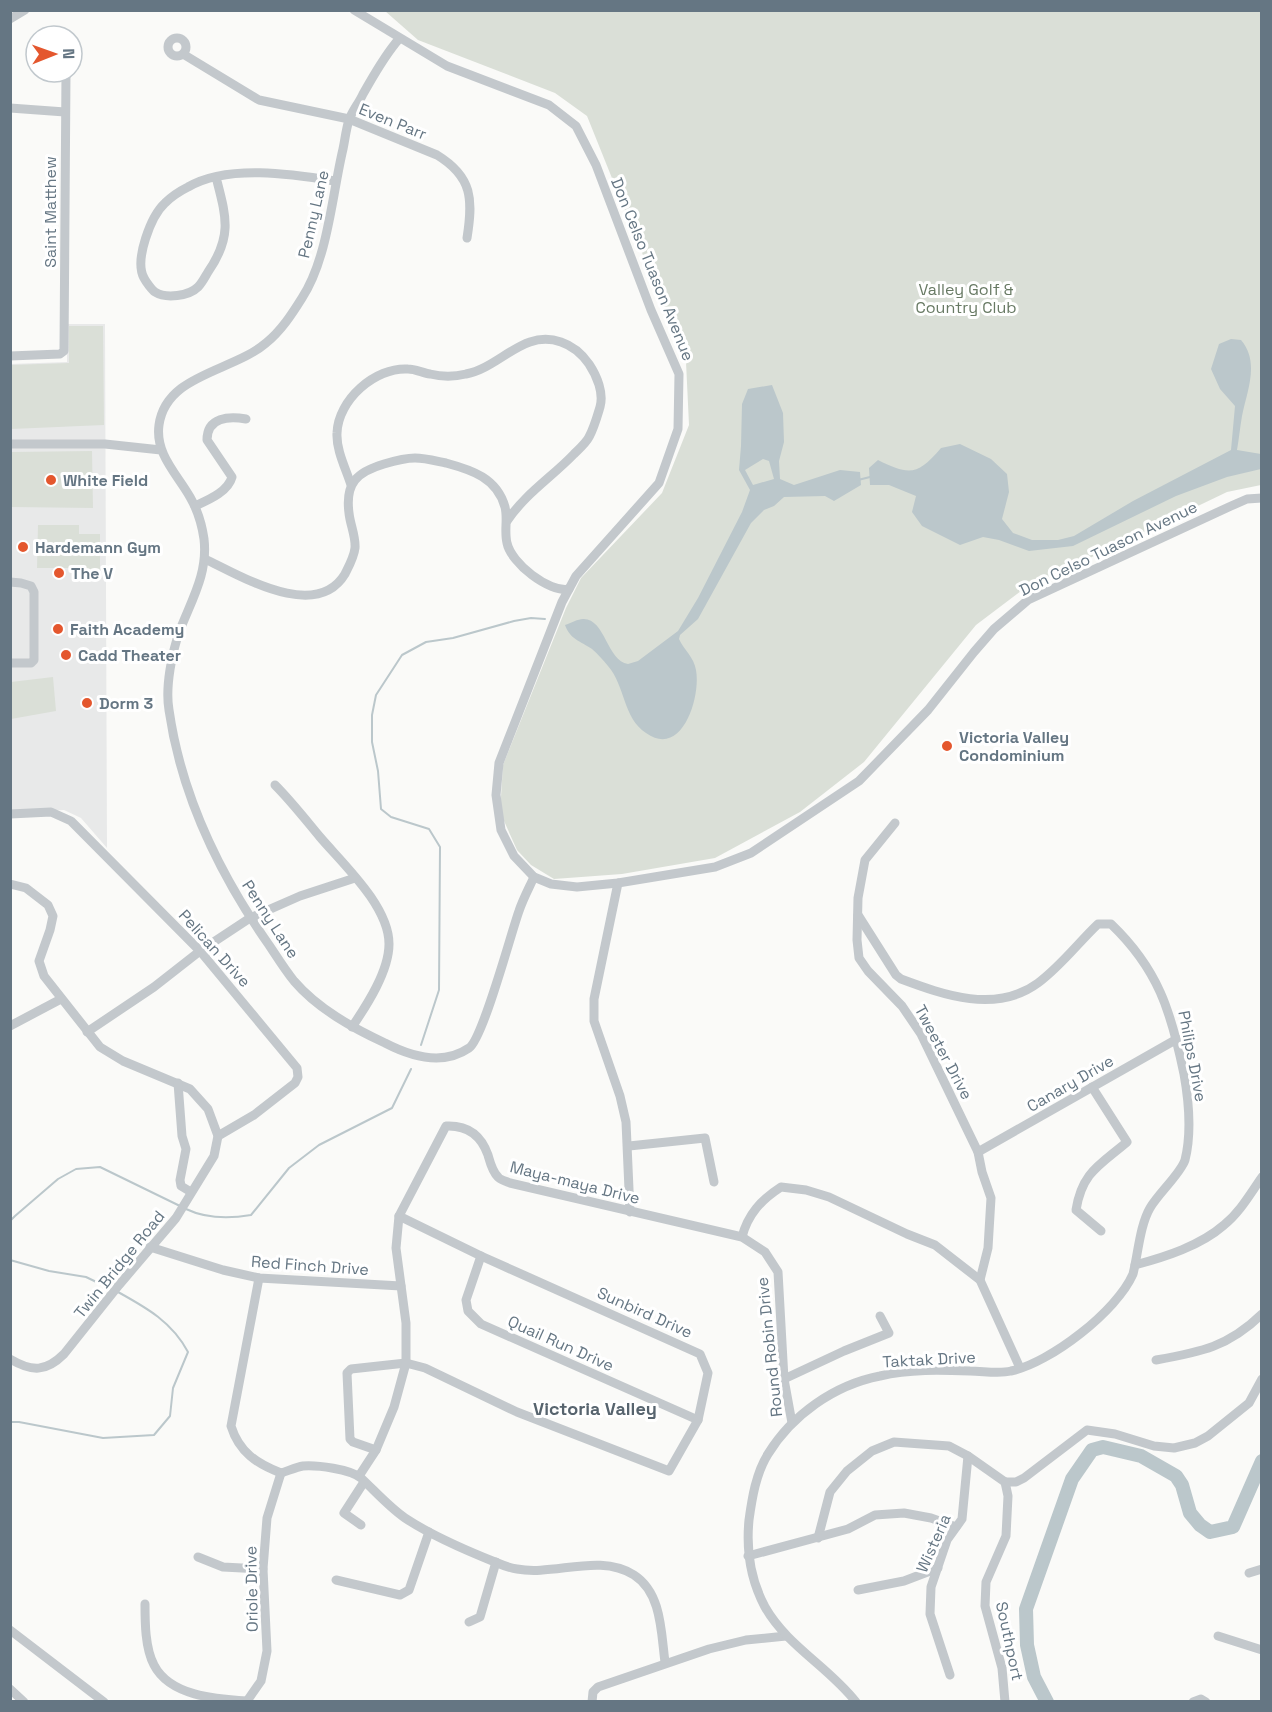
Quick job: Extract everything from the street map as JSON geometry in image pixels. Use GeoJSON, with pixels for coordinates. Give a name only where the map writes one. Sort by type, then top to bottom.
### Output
{"type":"FeatureCollection","features":[{"type":"Feature","properties":{"kind":"street"},"geometry":{"type":"LineString","coordinates":[[10,19],[24,10]]}},
{"type":"Feature","properties":{"kind":"street","name":"Don Celso Tuason Avenue"},"geometry":{"type":"LineString","coordinates":[[354,10],[447,66],[549,105],[576,126],[596,165],[651,310],[679,374],[678,429],[659,483],[576,576],[540,656],[499,763],[496,795],[501,830],[514,856],[534,877],[551,884],[577,887],[618,884],[715,867],[751,853],[859,781],[928,710],[994,629],[1028,600],[1247,499],[1262,498]]}},
{"type":"Feature","properties":{"kind":"street","name":"Penny Lane"},"geometry":{"type":"LineString","coordinates":[[399,39],[381,62],[349,119],[321,256],[301,300],[286,322],[265,344],[245,357],[184,385],[172,395],[162,413],[158,427],[161,450],[195,506],[204,538],[205,559],[199,586],[180,632],[169,678],[168,708],[174,741],[199,818],[210,844],[250,918],[295,982],[352,1028],[401,1051],[419,1057],[433,1058],[453,1055],[472,1047],[482,1027],[521,905],[534,877]]}},
{"type":"Feature","properties":{"kind":"street","name":"Even Parr"},"geometry":{"type":"LineString","coordinates":[[183,54],[259,100],[349,119],[437,155],[457,170],[464,180],[471,200],[467,238]]}},
{"type":"Feature","properties":{"kind":"street","name":"Saint Matthew"},"geometry":{"type":"LineString","coordinates":[[10,356],[60,354],[64,351],[65,84]]}},
{"type":"Feature","properties":{"kind":"street"},"geometry":{"type":"LineString","coordinates":[[10,108],[64,112]]}},
{"type":"Feature","properties":{"kind":"street"},"geometry":{"type":"LineString","coordinates":[[216,177],[226,226],[225,240],[215,262],[197,289],[175,297],[156,293],[143,277],[140,259],[148,232],[164,203],[189,186],[216,177],[257,173],[292,174],[335,181]]}},
{"type":"Feature","properties":{"kind":"street"},"geometry":{"type":"LineString","coordinates":[[351,485],[339,448],[337,433],[347,402],[361,388],[390,370],[409,369],[448,376],[467,374],[480,370],[528,342],[541,338],[557,341],[569,345],[589,364],[600,389],[601,403],[588,439],[558,471],[519,503],[507,521]]}},
{"type":"Feature","properties":{"kind":"street"},"geometry":{"type":"LineString","coordinates":[[195,506],[222,492],[232,477],[207,440],[210,430],[220,419],[231,416],[246,419]]}},
{"type":"Feature","properties":{"kind":"street"},"geometry":{"type":"LineString","coordinates":[[10,444],[105,444],[161,450]]}},
{"type":"Feature","properties":{"kind":"street"},"geometry":{"type":"LineString","coordinates":[[205,559],[249,581],[293,595],[317,595],[333,588],[350,564],[355,548],[349,511],[348,494],[351,485],[357,476],[372,467],[395,460],[416,458],[436,461],[475,472],[487,478],[502,499],[507,521],[507,544],[524,568],[534,577],[562,589],[569,589]]}},
{"type":"Feature","properties":{"kind":"street"},"geometry":{"type":"LineString","coordinates":[[10,582],[31,586],[34,592],[34,660],[31,663],[10,663]]}},
{"type":"Feature","properties":{"kind":"street"},"geometry":{"type":"LineString","coordinates":[[275,785],[367,890],[383,917],[389,944],[383,968],[370,1000],[352,1028]]}},
{"type":"Feature","properties":{"kind":"street","name":"Pelican Drive"},"geometry":{"type":"LineString","coordinates":[[10,814],[51,812],[71,821],[200,951],[297,1068],[298,1077],[295,1083],[254,1115],[218,1136]]}},
{"type":"Feature","properties":{"kind":"street","name":"Tweeter Drive"},"geometry":{"type":"LineString","coordinates":[[895,823],[865,860],[858,898],[857,940],[860,958],[868,971],[902,1006],[921,1034],[978,1152],[991,1198],[987,1252],[980,1280]]}},
{"type":"Feature","properties":{"kind":"street"},"geometry":{"type":"LineString","coordinates":[[87,1032],[250,918],[300,896],[355,878]]}},
{"type":"Feature","properties":{"kind":"street"},"geometry":{"type":"LineString","coordinates":[[10,884],[26,888],[48,904],[53,916],[39,961],[44,976],[87,1032],[100,1047],[123,1061],[190,1089],[201,1099],[215,1122],[218,1136]]}},
{"type":"Feature","properties":{"kind":"street"},"geometry":{"type":"LineString","coordinates":[[618,884],[594,999],[594,1021],[620,1096],[626,1122],[629,1146],[630,1212]]}},
{"type":"Feature","properties":{"kind":"street","name":"Philips Drive"},"geometry":{"type":"LineString","coordinates":[[858,915],[896,975],[901,979],[939,993],[971,1000],[1005,999],[1037,984],[1098,924],[1111,924],[1127,939],[1151,974],[1167,1005],[1177,1039],[1187,1093],[1190,1136],[1184,1163],[1149,1209],[1135,1265]]}},
{"type":"Feature","properties":{"kind":"street"},"geometry":{"type":"LineString","coordinates":[[10,1026],[61,999]]}},
{"type":"Feature","properties":{"kind":"street","name":"Canary Drive"},"geometry":{"type":"LineString","coordinates":[[978,1152],[1177,1039]]}},
{"type":"Feature","properties":{"kind":"street"},"geometry":{"type":"LineString","coordinates":[[178,1083],[182,1136],[186,1149],[180,1180],[181,1186],[190,1194]]}},
{"type":"Feature","properties":{"kind":"street"},"geometry":{"type":"LineString","coordinates":[[1092,1087],[1127,1142],[1086,1178],[1079,1193],[1077,1210],[1101,1231]]}},
{"type":"Feature","properties":{"kind":"street","name":"Maya-maya Drive"},"geometry":{"type":"LineString","coordinates":[[361,1525],[344,1513],[394,1407],[406,1363],[406,1323],[396,1248],[399,1216],[446,1126],[458,1126],[471,1131],[484,1144],[498,1178],[531,1189],[742,1237]]}},
{"type":"Feature","properties":{"kind":"street","name":"Twin Bridge Road"},"geometry":{"type":"LineString","coordinates":[[10,1359],[28,1367],[37,1368],[55,1362],[176,1218],[214,1156],[218,1136]]}},
{"type":"Feature","properties":{"kind":"street"},"geometry":{"type":"LineString","coordinates":[[629,1146],[705,1138],[714,1182]]}},
{"type":"Feature","properties":{"kind":"street"},"geometry":{"type":"LineString","coordinates":[[1135,1265],[1189,1247],[1223,1226],[1242,1207],[1262,1177]]}},
{"type":"Feature","properties":{"kind":"street"},"geometry":{"type":"LineString","coordinates":[[742,1237],[746,1220],[764,1198],[781,1187],[806,1190],[829,1197],[935,1245],[980,1280],[1020,1368]]}},
{"type":"Feature","properties":{"kind":"street","name":"Sunbird Drive"},"geometry":{"type":"LineString","coordinates":[[399,1216],[481,1256],[700,1354],[708,1372],[698,1420],[669,1471],[516,1413],[425,1368],[406,1363]]}},
{"type":"Feature","properties":{"kind":"street","name":"Round Robin Drive"},"geometry":{"type":"LineString","coordinates":[[742,1237],[765,1252],[778,1272],[784,1379],[792,1423]]}},
{"type":"Feature","properties":{"kind":"street","name":"Red Finch Drive"},"geometry":{"type":"LineString","coordinates":[[150,1247],[223,1270],[259,1278],[400,1286]]}},
{"type":"Feature","properties":{"kind":"street"},"geometry":{"type":"LineString","coordinates":[[965,1268],[978,1263],[987,1252]]}},
{"type":"Feature","properties":{"kind":"street","name":"Quail Run Drive"},"geometry":{"type":"LineString","coordinates":[[481,1256],[466,1299],[468,1311],[482,1324],[698,1420]]}},
{"type":"Feature","properties":{"kind":"street","name":"Taktak Drive"},"geometry":{"type":"LineString","coordinates":[[856,1701],[848,1690],[786,1636],[765,1607],[751,1573],[748,1556],[752,1496],[767,1456],[792,1423],[824,1398],[867,1379],[904,1372],[1010,1371],[1055,1350],[1086,1330],[1102,1316],[1128,1283],[1135,1265]]}},
{"type":"Feature","properties":{"kind":"street"},"geometry":{"type":"LineString","coordinates":[[259,1278],[231,1426],[235,1440],[253,1458],[262,1466],[281,1473],[303,1466],[330,1467],[361,1479],[403,1517],[429,1532],[517,1569],[600,1566],[619,1568],[634,1575],[644,1584],[657,1604],[665,1662]]}},
{"type":"Feature","properties":{"kind":"street"},"geometry":{"type":"LineString","coordinates":[[1155,1360],[1199,1353],[1218,1345],[1234,1337],[1262,1314]]}},
{"type":"Feature","properties":{"kind":"street"},"geometry":{"type":"LineString","coordinates":[[784,1379],[844,1351],[889,1334],[880,1316]]}},
{"type":"Feature","properties":{"kind":"street"},"geometry":{"type":"LineString","coordinates":[[376,1449],[350,1439],[347,1373],[351,1369],[406,1363]]}},
{"type":"Feature","properties":{"kind":"street"},"geometry":{"type":"LineString","coordinates":[[818,1538],[830,1492],[848,1471],[872,1451],[894,1442],[949,1446],[968,1456],[1005,1482],[1016,1482],[1087,1430],[1115,1434],[1154,1446],[1174,1448],[1195,1443],[1208,1436],[1249,1403],[1262,1379]]}},
{"type":"Feature","properties":{"kind":"street","name":"Wisteria"},"geometry":{"type":"LineString","coordinates":[[950,1675],[930,1614],[930,1587],[947,1540],[962,1519],[968,1456]]}},
{"type":"Feature","properties":{"kind":"street","name":"Oriole Drive"},"geometry":{"type":"LineString","coordinates":[[247,1701],[261,1681],[267,1651],[262,1569],[267,1518],[281,1473]]}},
{"type":"Feature","properties":{"kind":"street","name":"Southport"},"geometry":{"type":"LineString","coordinates":[[1005,1482],[1008,1496],[1006,1536],[986,1582],[985,1606],[1002,1668],[1005,1701]]}},
{"type":"Feature","properties":{"kind":"street"},"geometry":{"type":"LineString","coordinates":[[748,1556],[848,1529],[875,1515],[904,1513],[931,1518],[956,1527]]}},
{"type":"Feature","properties":{"kind":"street"},"geometry":{"type":"LineString","coordinates":[[336,1580],[400,1595],[405,1594],[409,1590],[429,1532]]}},
{"type":"Feature","properties":{"kind":"street"},"geometry":{"type":"LineString","coordinates":[[198,1557],[223,1568],[262,1569]]}},
{"type":"Feature","properties":{"kind":"street"},"geometry":{"type":"LineString","coordinates":[[469,1622],[480,1617],[496,1562]]}},
{"type":"Feature","properties":{"kind":"street"},"geometry":{"type":"LineString","coordinates":[[858,1590],[904,1581],[938,1568]]}},
{"type":"Feature","properties":{"kind":"street"},"geometry":{"type":"LineString","coordinates":[[1249,1573],[1262,1569]]}},
{"type":"Feature","properties":{"kind":"street"},"geometry":{"type":"LineString","coordinates":[[145,1604],[145,1621],[152,1663],[162,1678],[183,1690],[206,1697],[247,1701]]}},
{"type":"Feature","properties":{"kind":"street"},"geometry":{"type":"LineString","coordinates":[[10,1629],[104,1701]]}},
{"type":"Feature","properties":{"kind":"street"},"geometry":{"type":"LineString","coordinates":[[592,1701],[593,1692],[598,1686],[665,1662],[746,1640],[786,1636]]}},
{"type":"Feature","properties":{"kind":"street"},"geometry":{"type":"LineString","coordinates":[[1218,1636],[1262,1650]]}},
{"type":"Feature","properties":{"kind":"street"},"geometry":{"type":"LineString","coordinates":[[10,1689],[24,1701]]}},
{"type":"Feature","properties":{"kind":"street"},"geometry":{"type":"LineString","coordinates":[[1193,1701],[1201,1699],[1206,1701]]}},
{"type":"Feature","properties":{"kind":"shaded area","name":"Faith Academy"},"geometry":{"type":"Polygon","coordinates":[[[67,324],[105,324],[107,848],[81,818],[64,810],[11,812],[10,364],[67,362],[67,324]]]}},
{"type":"Feature","properties":{"kind":"shaded area"},"geometry":{"type":"Polygon","coordinates":[[[1231,339],[1241,340],[1247,349],[1251,367],[1237,450],[1261,454],[1261,469],[1227,477],[1176,496],[1073,546],[1029,551],[983,537],[960,545],[922,526],[912,512],[916,496],[889,485],[870,485],[869,468],[878,460],[898,469],[913,470],[926,464],[941,448],[960,444],[991,459],[1007,474],[1009,492],[1002,519],[1013,533],[1032,540],[1058,540],[1074,536],[1133,501],[1231,450],[1235,406],[1220,389],[1211,369],[1219,344],[1231,339]]]}},
{"type":"Feature","properties":{"kind":"shaded area"},"geometry":{"type":"Polygon","coordinates":[[[772,385],[783,413],[784,442],[779,461],[780,479],[794,485],[840,470],[860,472],[861,485],[834,501],[825,496],[784,497],[774,506],[764,510],[751,523],[698,619],[680,635],[679,639],[683,647],[695,665],[697,682],[695,695],[692,709],[679,732],[670,738],[659,739],[638,727],[628,710],[614,674],[592,649],[573,637],[565,625],[581,619],[590,621],[601,632],[615,656],[628,664],[638,661],[678,631],[698,598],[742,512],[750,490],[739,470],[742,404],[748,389],[772,385]],[[763,459],[745,470],[753,485],[774,479],[769,461],[763,459]]]}},
{"type":"Feature","properties":{"kind":"green space","name":"Valley Golf & Country Club"},"geometry":{"type":"Polygon","coordinates":[[[385,11],[1261,11],[1261,485],[1227,492],[1021,591],[976,625],[864,762],[800,812],[715,858],[622,874],[554,879],[531,865],[517,850],[500,812],[503,765],[566,608],[581,578],[662,493],[689,425],[686,362],[587,116],[555,93],[418,40],[385,11]]]}},
{"type":"Feature","properties":{"kind":"green space"},"geometry":{"type":"Polygon","coordinates":[[[69,326],[103,326],[104,425],[11,429],[11,365],[69,363],[69,326]]]}},
{"type":"Feature","properties":{"kind":"green space","name":"White Field"},"geometry":{"type":"Polygon","coordinates":[[[92,451],[93,508],[11,507],[11,452],[92,451]]]}},
{"type":"Feature","properties":{"kind":"green space"},"geometry":{"type":"Polygon","coordinates":[[[38,525],[79,525],[79,534],[100,534],[100,578],[75,578],[75,568],[37,568],[38,525]]]}},
{"type":"Feature","properties":{"kind":"green space"},"geometry":{"type":"Polygon","coordinates":[[[53,677],[56,711],[11,719],[11,682],[53,677]]]}},
{"type":"Feature","properties":{"kind":"waterway"},"geometry":{"type":"LineString","coordinates":[[858,480],[870,477]]}},
{"type":"Feature","properties":{"kind":"waterway"},"geometry":{"type":"LineString","coordinates":[[421,1045],[439,990],[440,847],[429,829],[391,817],[381,809],[378,771],[372,742],[372,715],[376,695],[402,655],[426,642],[453,638],[514,621],[531,618],[545,619]]}},
{"type":"Feature","properties":{"kind":"waterway"},"geometry":{"type":"LineString","coordinates":[[186,1209],[202,1215],[218,1217],[251,1215],[289,1168],[319,1145],[392,1108],[411,1069]]}},
{"type":"Feature","properties":{"kind":"waterway"},"geometry":{"type":"LineString","coordinates":[[10,1221],[58,1179],[76,1169],[100,1167],[180,1206]]}},
{"type":"Feature","properties":{"kind":"waterway"},"geometry":{"type":"LineString","coordinates":[[10,1260],[49,1271],[86,1277],[113,1290]]}},
{"type":"Feature","properties":{"kind":"waterway"},"geometry":{"type":"LineString","coordinates":[[10,1422],[103,1438],[154,1435],[170,1416],[173,1388],[188,1352],[182,1341],[166,1324],[149,1310],[118,1292]]}},
{"type":"Feature","properties":{"kind":"waterway"},"geometry":{"type":"LineString","coordinates":[[1047,1702],[1034,1677],[1027,1645],[1026,1609],[1072,1479],[1092,1450],[1103,1447],[1141,1456],[1176,1476],[1182,1485],[1190,1513],[1200,1525],[1210,1532],[1233,1527],[1262,1461]]}},
{"type":"Feature","properties":{"kind":"place","name":"White Field"},"geometry":{"type":"Point","coordinates":[51,480]}},
{"type":"Feature","properties":{"kind":"place","name":"Hardemann Gym"},"geometry":{"type":"Point","coordinates":[23,547]}},
{"type":"Feature","properties":{"kind":"place","name":"The V"},"geometry":{"type":"Point","coordinates":[59,573]}},
{"type":"Feature","properties":{"kind":"place","name":"Faith Academy"},"geometry":{"type":"Point","coordinates":[58,629]}},
{"type":"Feature","properties":{"kind":"place","name":"Cadd Theater"},"geometry":{"type":"Point","coordinates":[66,655]}},
{"type":"Feature","properties":{"kind":"place","name":"Dorm 3"},"geometry":{"type":"Point","coordinates":[87,703]}},
{"type":"Feature","properties":{"kind":"place","name":"Victoria Valley Condominium"},"geometry":{"type":"Point","coordinates":[947,746]}},
{"type":"Feature","properties":{"kind":"district","name":"Victoria Valley"},"geometry":{"type":"Point","coordinates":[595,1409]}}]}
